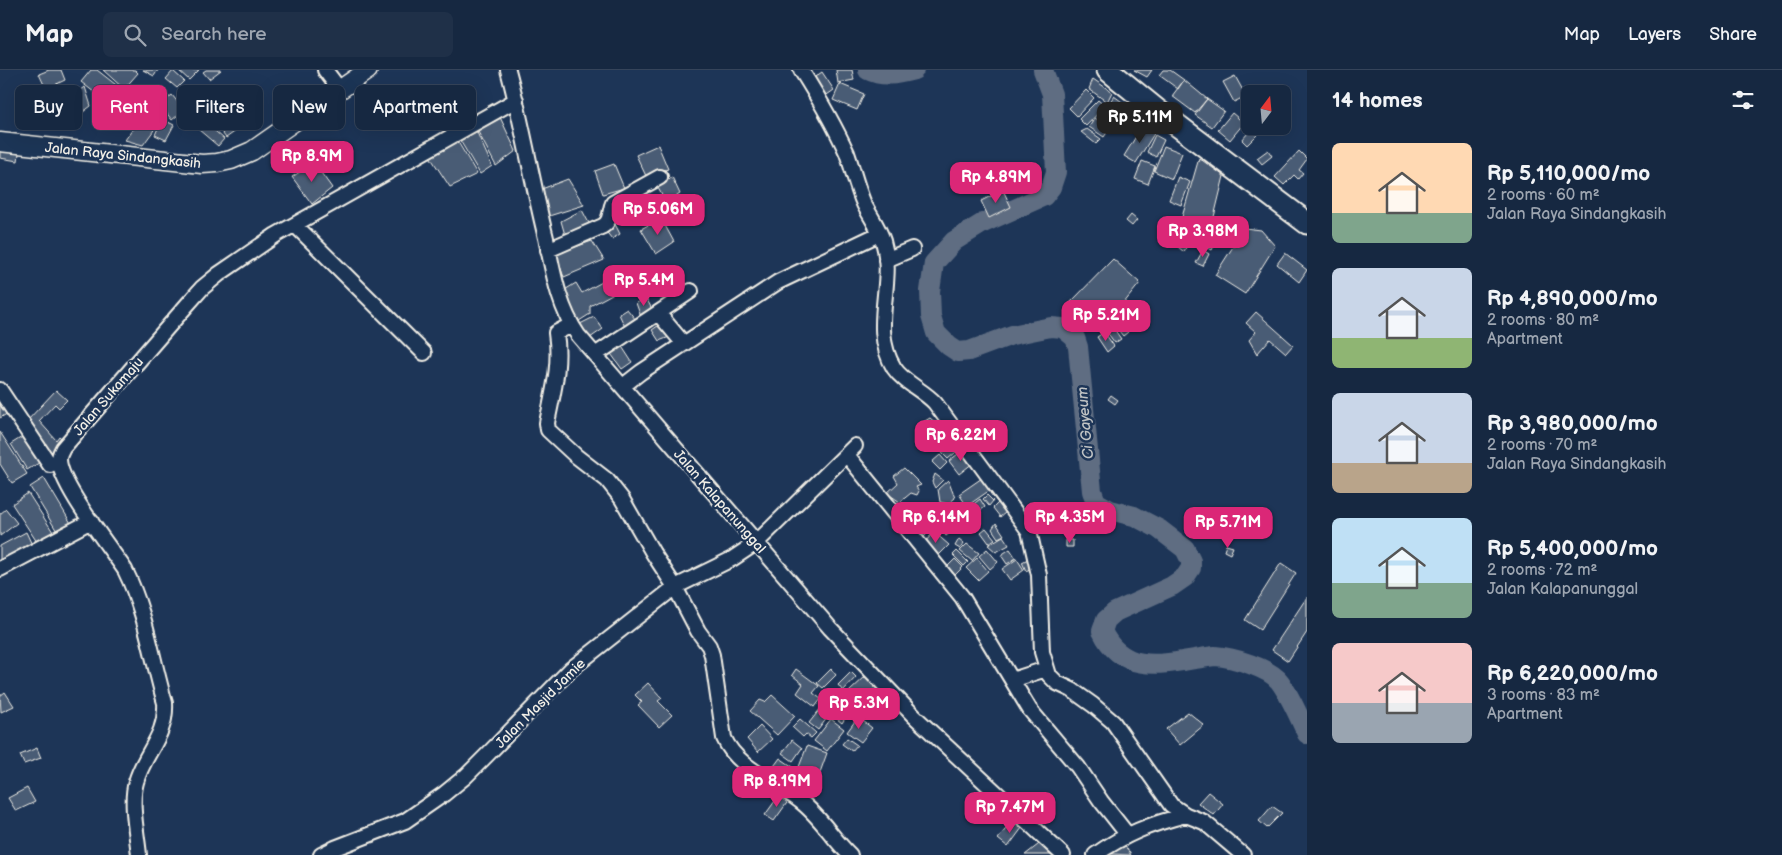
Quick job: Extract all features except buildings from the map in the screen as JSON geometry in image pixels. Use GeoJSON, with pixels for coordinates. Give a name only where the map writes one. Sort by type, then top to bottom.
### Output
{"type":"FeatureCollection","features":[{"type":"Feature","properties":{"kind":"highway"},"geometry":{"type":"LineString","coordinates":[[1108,70],[1157,110],[1307,223]]}},
{"type":"Feature","properties":{"kind":"main road","name":"Jalan Raya Sindangkasih"},"geometry":{"type":"LineString","coordinates":[[345,86],[368,70]]}},
{"type":"Feature","properties":{"kind":"main road","name":"Jalan Raya Sindangkasih"},"geometry":{"type":"LineString","coordinates":[[0,142],[185,163],[217,163],[231,160],[252,151],[282,130]]}},
{"type":"Feature","properties":{"kind":"street"},"geometry":{"type":"LineString","coordinates":[[324,70],[336,85]]}},
{"type":"Feature","properties":{"kind":"street","name":"Jalan Kalapanunggal"},"geometry":{"type":"LineString","coordinates":[[508,70],[557,287],[563,329],[595,354],[830,628],[914,716],[1063,855]]}},
{"type":"Feature","properties":{"kind":"street"},"geometry":{"type":"LineString","coordinates":[[801,70],[835,127],[848,156],[864,204],[884,243],[886,260],[883,334],[885,345],[895,370],[935,402],[1029,531],[1039,575],[1043,670],[1052,679],[1076,693],[1113,722],[1165,798],[1182,816],[1204,822],[1243,855]]}},
{"type":"Feature","properties":{"kind":"street","name":"Jalan Sukamaju"},"geometry":{"type":"LineString","coordinates":[[139,855],[134,788],[143,764],[163,725],[165,704],[143,617],[132,584],[125,570],[67,484],[59,460],[63,448],[202,288],[252,251],[295,225],[516,100]]}},
{"type":"Feature","properties":{"kind":"street"},"geometry":{"type":"LineString","coordinates":[[548,250],[608,223],[610,208],[613,203],[660,177]]}},
{"type":"Feature","properties":{"kind":"street"},"geometry":{"type":"LineString","coordinates":[[295,225],[424,353]]}},
{"type":"Feature","properties":{"kind":"street"},"geometry":{"type":"LineString","coordinates":[[623,386],[641,372],[778,282],[880,234]]}},
{"type":"Feature","properties":{"kind":"street"},"geometry":{"type":"LineString","coordinates":[[886,260],[912,248]]}},
{"type":"Feature","properties":{"kind":"street"},"geometry":{"type":"LineString","coordinates":[[595,354],[691,291]]}},
{"type":"Feature","properties":{"kind":"street"},"geometry":{"type":"LineString","coordinates":[[658,313],[684,344]]}},
{"type":"Feature","properties":{"kind":"street"},"geometry":{"type":"LineString","coordinates":[[563,329],[557,375],[547,423],[548,430],[613,486],[675,586],[698,631],[709,646],[712,655],[724,738],[728,747],[740,760],[801,801],[816,815],[838,844],[850,855]]}},
{"type":"Feature","properties":{"kind":"street"},"geometry":{"type":"LineString","coordinates":[[0,390],[50,465]]}},
{"type":"Feature","properties":{"kind":"street","name":"Jalan Masjid Jamie"},"geometry":{"type":"LineString","coordinates":[[321,855],[405,821],[444,794],[487,756],[571,669],[675,586],[732,558],[756,543],[851,450],[962,596],[1012,680]]}},
{"type":"Feature","properties":{"kind":"street"},"geometry":{"type":"LineString","coordinates":[[0,569],[91,521]]}},
{"type":"Feature","properties":{"kind":"street"},"geometry":{"type":"LineString","coordinates":[[1043,670],[1012,680],[1030,710],[1078,767],[1101,801],[1128,834]]}},
{"type":"Feature","properties":{"kind":"street"},"geometry":{"type":"LineString","coordinates":[[1095,855],[1128,834],[1182,816]]}},
{"type":"Feature","properties":{"kind":"waterway","name":"Ci Gayeum"},"geometry":{"type":"LineString","coordinates":[[868,70],[885,75],[914,70]]}},
{"type":"Feature","properties":{"kind":"waterway","name":"Ci Gayeum"},"geometry":{"type":"LineString","coordinates":[[1043,70],[1052,94],[1056,172],[1051,187],[1044,196],[983,223],[954,241],[934,263],[930,291],[931,316],[936,333],[958,352],[969,351],[1012,335],[1051,327],[1063,328],[1075,338],[1078,347],[1092,491],[1096,502],[1110,510],[1134,516],[1159,529],[1185,549],[1191,561],[1191,568],[1185,577],[1172,586],[1115,612],[1106,620],[1102,631],[1112,646],[1123,656],[1137,662],[1151,664],[1166,663],[1215,656],[1240,661],[1268,672],[1284,688],[1307,734]]}}]}
